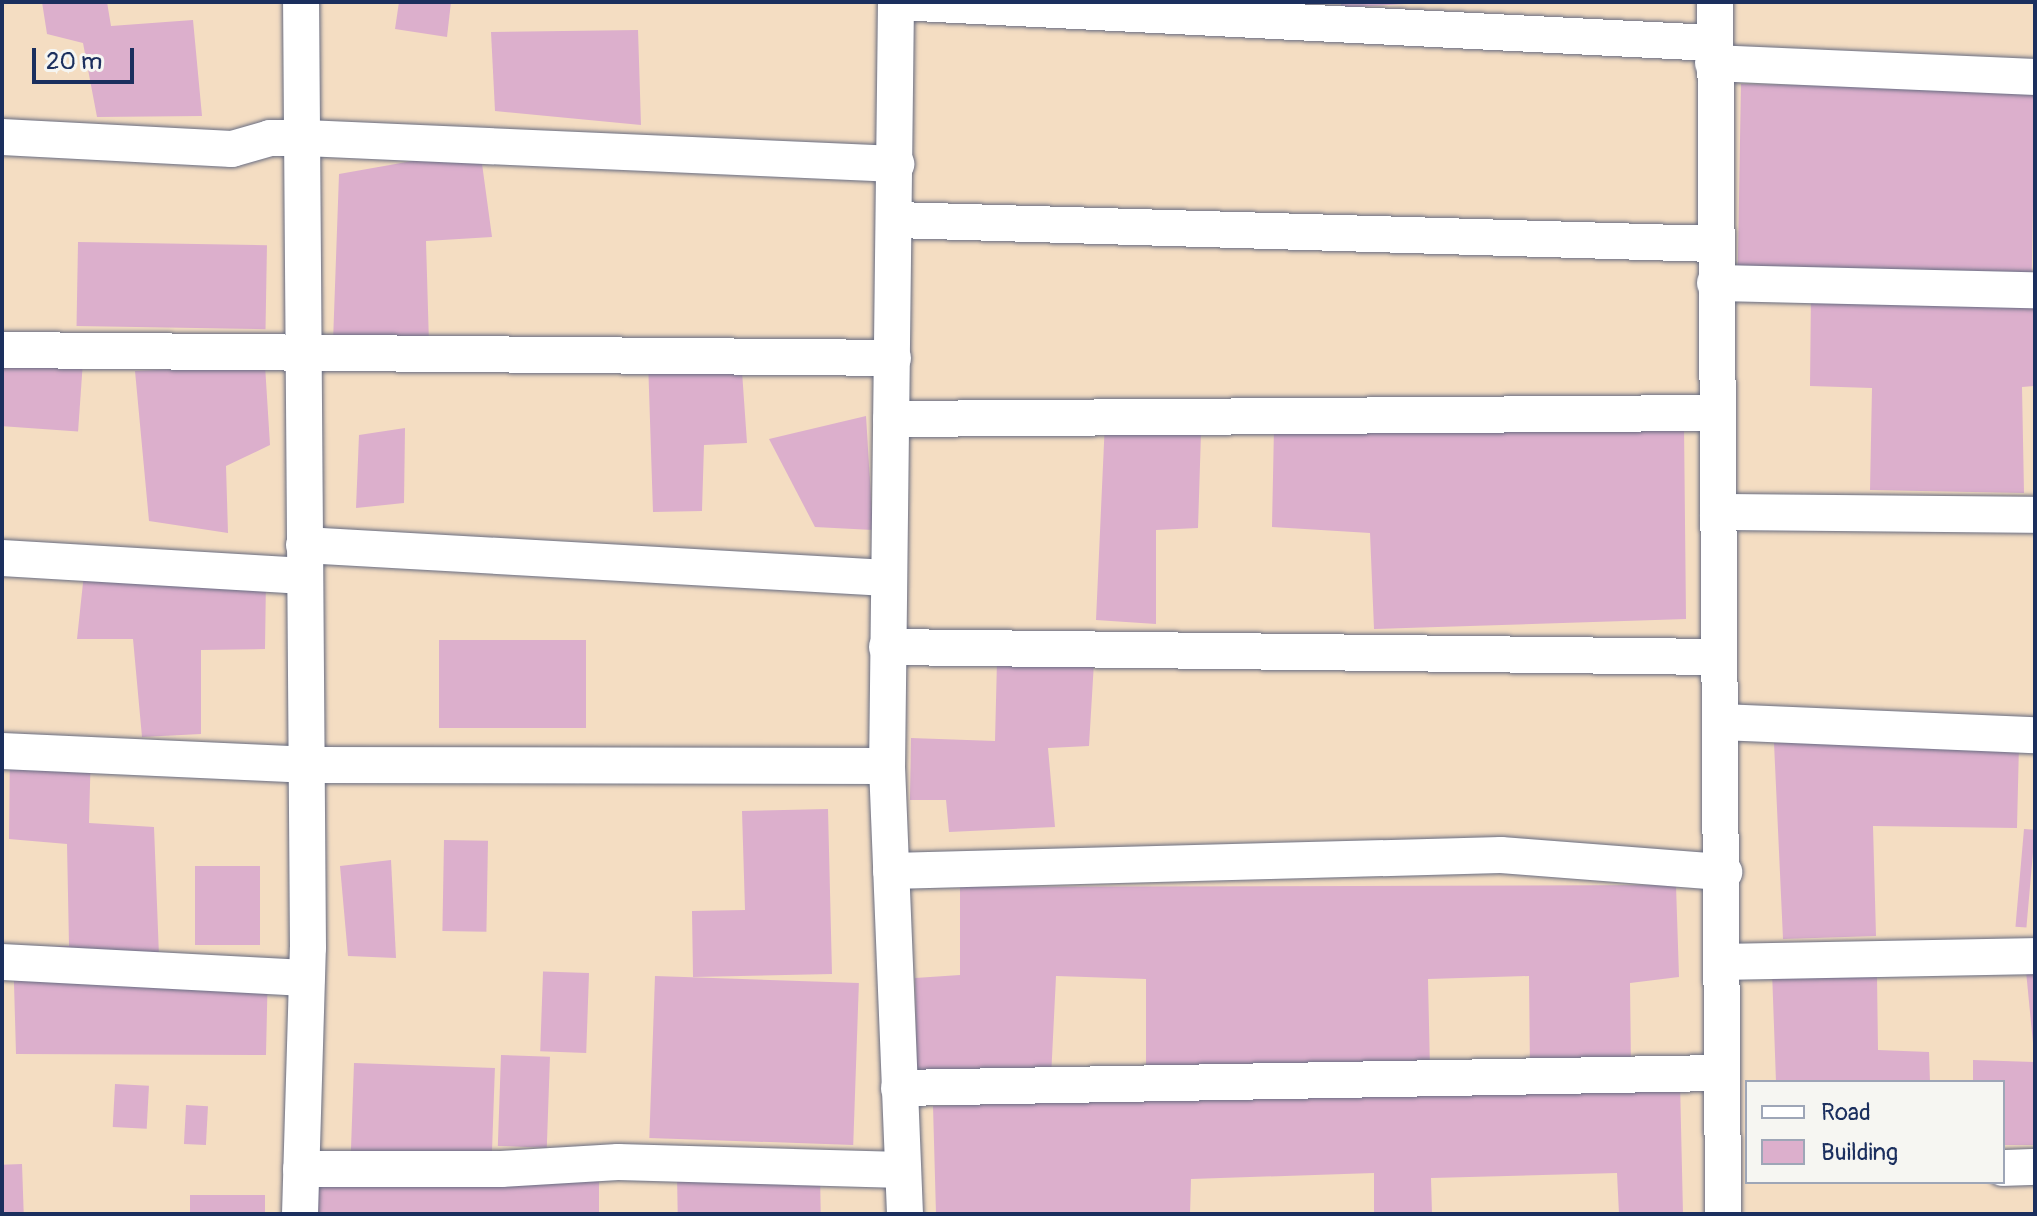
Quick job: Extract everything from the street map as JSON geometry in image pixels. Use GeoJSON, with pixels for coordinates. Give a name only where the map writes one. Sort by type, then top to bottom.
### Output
{"type":"FeatureCollection","features":[{"type":"Feature","properties":{"kind":"street"},"geometry":{"type":"LineString","coordinates":[[300,1214],[307,978],[302,349],[305,138],[301,2]]}},
{"type":"Feature","properties":{"kind":"street"},"geometry":{"type":"LineString","coordinates":[[905,1214],[887,766],[887,578],[896,220],[896,2],[1712,53],[2035,77]]}},
{"type":"Feature","properties":{"kind":"street"},"geometry":{"type":"LineString","coordinates":[[1715,2],[1712,53],[1724,872],[1721,1073],[1735,1171],[1723,1214]]}},
{"type":"Feature","properties":{"kind":"street"},"geometry":{"type":"LineString","coordinates":[[2,137],[232,149],[270,138],[305,138],[896,164]]}},
{"type":"Feature","properties":{"kind":"street"},"geometry":{"type":"LineString","coordinates":[[896,220],[1714,244]]}},
{"type":"Feature","properties":{"kind":"street"},"geometry":{"type":"LineString","coordinates":[[1715,283],[2035,290]]}},
{"type":"Feature","properties":{"kind":"street"},"geometry":{"type":"LineString","coordinates":[[2,350],[302,349],[893,358]]}},
{"type":"Feature","properties":{"kind":"street"},"geometry":{"type":"LineString","coordinates":[[891,419],[1717,413]]}},
{"type":"Feature","properties":{"kind":"street"},"geometry":{"type":"LineString","coordinates":[[1718,512],[2035,515]]}},
{"type":"Feature","properties":{"kind":"street"},"geometry":{"type":"LineString","coordinates":[[2,558],[304,560],[887,578]]}},
{"type":"Feature","properties":{"kind":"street"},"geometry":{"type":"LineString","coordinates":[[887,647],[1719,657]]}},
{"type":"Feature","properties":{"kind":"street"},"geometry":{"type":"LineString","coordinates":[[1721,722],[2035,735]]}},
{"type":"Feature","properties":{"kind":"street"},"geometry":{"type":"LineString","coordinates":[[2,751],[306,765],[887,766]]}},
{"type":"Feature","properties":{"kind":"street"},"geometry":{"type":"LineString","coordinates":[[891,871],[1501,855],[1724,872]]}},
{"type":"Feature","properties":{"kind":"street"},"geometry":{"type":"LineString","coordinates":[[1724,962],[2035,956]]}},
{"type":"Feature","properties":{"kind":"street"},"geometry":{"type":"LineString","coordinates":[[2,962],[307,978]]}},
{"type":"Feature","properties":{"kind":"street"},"geometry":{"type":"LineString","coordinates":[[899,1088],[1721,1073]]}},
{"type":"Feature","properties":{"kind":"street"},"geometry":{"type":"LineString","coordinates":[[301,1169],[501,1169],[618,1162],[903,1170]]}},
{"type":"Feature","properties":{"kind":"street"},"geometry":{"type":"LineString","coordinates":[[2005,1168],[2035,1167]]}},
{"type":"Feature","properties":{"kind":"building"},"geometry":{"type":"Polygon","coordinates":[[[42,2],[107,2],[111,26],[193,20],[202,116],[97,117],[83,43],[47,34],[42,2]]]}},
{"type":"Feature","properties":{"kind":"building"},"geometry":{"type":"Polygon","coordinates":[[[399,2],[451,2],[447,37],[395,29],[399,2]]]}},
{"type":"Feature","properties":{"kind":"building"},"geometry":{"type":"Polygon","coordinates":[[[1341,2],[1403,2],[1404,4],[1341,8],[1341,2]]]}},
{"type":"Feature","properties":{"kind":"building"},"geometry":{"type":"Polygon","coordinates":[[[638,30],[641,125],[495,111],[491,32],[638,30]]]}},
{"type":"Feature","properties":{"kind":"building"},"geometry":{"type":"Polygon","coordinates":[[[1741,84],[2035,89],[2032,280],[1738,275],[1741,84]]]}},
{"type":"Feature","properties":{"kind":"building"},"geometry":{"type":"Polygon","coordinates":[[[480,149],[492,237],[426,241],[429,344],[333,342],[339,174],[480,149]]]}},
{"type":"Feature","properties":{"kind":"building"},"geometry":{"type":"Polygon","coordinates":[[[78,242],[267,245],[266,329],[77,326],[78,242]]]}},
{"type":"Feature","properties":{"kind":"building"},"geometry":{"type":"Polygon","coordinates":[[[1811,292],[2035,294],[2035,386],[2022,387],[2024,493],[1870,490],[1872,388],[1810,386],[1811,292]]]}},
{"type":"Feature","properties":{"kind":"building"},"geometry":{"type":"Polygon","coordinates":[[[741,357],[747,443],[704,445],[702,511],[653,512],[648,360],[741,357]]]}},
{"type":"Feature","properties":{"kind":"building"},"geometry":{"type":"Polygon","coordinates":[[[2,358],[83,364],[78,431],[2,426],[2,358]]]}},
{"type":"Feature","properties":{"kind":"building"},"geometry":{"type":"Polygon","coordinates":[[[265,365],[270,445],[226,466],[228,533],[149,521],[135,371],[265,365]]]}},
{"type":"Feature","properties":{"kind":"building"},"geometry":{"type":"Polygon","coordinates":[[[866,416],[873,530],[815,527],[769,439],[866,416]]]}},
{"type":"Feature","properties":{"kind":"building"},"geometry":{"type":"Polygon","coordinates":[[[1105,421],[1201,433],[1198,528],[1156,530],[1156,624],[1096,620],[1105,421]]]}},
{"type":"Feature","properties":{"kind":"building"},"geometry":{"type":"Polygon","coordinates":[[[1684,424],[1686,619],[1374,629],[1370,533],[1272,527],[1274,427],[1684,424]]]}},
{"type":"Feature","properties":{"kind":"building"},"geometry":{"type":"Polygon","coordinates":[[[405,428],[404,503],[356,508],[359,435],[405,428]]]}},
{"type":"Feature","properties":{"kind":"building"},"geometry":{"type":"Polygon","coordinates":[[[85,564],[266,578],[265,649],[201,650],[201,734],[142,737],[133,639],[77,639],[85,564]]]}},
{"type":"Feature","properties":{"kind":"building"},"geometry":{"type":"Polygon","coordinates":[[[439,640],[586,640],[586,728],[439,728],[439,640]]]}},
{"type":"Feature","properties":{"kind":"building"},"geometry":{"type":"Polygon","coordinates":[[[997,660],[1094,662],[1089,746],[1048,748],[1055,827],[949,832],[946,800],[910,800],[911,738],[995,741],[997,660]]]}},
{"type":"Feature","properties":{"kind":"building"},"geometry":{"type":"Polygon","coordinates":[[[1774,743],[2019,744],[2017,828],[1873,826],[1876,936],[1783,939],[1774,743]]]}},
{"type":"Feature","properties":{"kind":"building"},"geometry":{"type":"Polygon","coordinates":[[[10,746],[91,748],[89,823],[154,827],[159,956],[268,965],[266,1055],[16,1054],[13,948],[69,946],[67,844],[9,839],[10,746]]]}},
{"type":"Feature","properties":{"kind":"building"},"geometry":{"type":"Polygon","coordinates":[[[828,809],[832,974],[693,977],[692,911],[745,910],[742,811],[828,809]]]}},
{"type":"Feature","properties":{"kind":"building"},"geometry":{"type":"Polygon","coordinates":[[[2024,829],[2035,830],[2026,928],[2015,927],[2024,829]]]}},
{"type":"Feature","properties":{"kind":"building"},"geometry":{"type":"Polygon","coordinates":[[[444,840],[488,841],[486,932],[442,931],[444,840]]]}},
{"type":"Feature","properties":{"kind":"building"},"geometry":{"type":"Polygon","coordinates":[[[391,860],[396,958],[348,956],[340,866],[391,860]]]}},
{"type":"Feature","properties":{"kind":"building"},"geometry":{"type":"Polygon","coordinates":[[[195,866],[260,866],[260,945],[195,945],[195,866]]]}},
{"type":"Feature","properties":{"kind":"building"},"geometry":{"type":"Polygon","coordinates":[[[1676,885],[1679,977],[1630,983],[1631,1067],[1530,1072],[1529,976],[1428,979],[1430,1069],[1146,1073],[1146,979],[1056,976],[1051,1078],[917,1078],[915,978],[960,975],[960,887],[1676,885]]]}},
{"type":"Feature","properties":{"kind":"building"},"geometry":{"type":"Polygon","coordinates":[[[543,971],[589,973],[586,1053],[540,1051],[543,971]]]}},
{"type":"Feature","properties":{"kind":"building"},"geometry":{"type":"Polygon","coordinates":[[[1772,971],[1877,975],[1878,1050],[1929,1052],[1930,1080],[1776,1080],[1772,971]]]}},
{"type":"Feature","properties":{"kind":"building"},"geometry":{"type":"Polygon","coordinates":[[[2026,971],[2035,971],[2033,1043],[2026,971]]]}},
{"type":"Feature","properties":{"kind":"building"},"geometry":{"type":"Polygon","coordinates":[[[655,976],[859,983],[853,1145],[649,1138],[655,976]]]}},
{"type":"Feature","properties":{"kind":"building"},"geometry":{"type":"Polygon","coordinates":[[[501,1055],[550,1057],[547,1148],[498,1146],[501,1055]]]}},
{"type":"Feature","properties":{"kind":"building"},"geometry":{"type":"Polygon","coordinates":[[[1973,1060],[2035,1062],[2035,1145],[2005,1145],[2005,1080],[1973,1080],[1973,1060]]]}},
{"type":"Feature","properties":{"kind":"building"},"geometry":{"type":"Polygon","coordinates":[[[354,1063],[495,1068],[491,1168],[351,1163],[354,1063]]]}},
{"type":"Feature","properties":{"kind":"building"},"geometry":{"type":"Polygon","coordinates":[[[1680,1082],[1683,1214],[1619,1214],[1617,1173],[1431,1178],[1432,1214],[1374,1214],[1374,1173],[1191,1179],[1190,1214],[936,1214],[933,1106],[1680,1082]]]}},
{"type":"Feature","properties":{"kind":"building"},"geometry":{"type":"Polygon","coordinates":[[[115,1084],[149,1086],[147,1129],[113,1127],[115,1084]]]}},
{"type":"Feature","properties":{"kind":"building"},"geometry":{"type":"Polygon","coordinates":[[[186,1105],[208,1106],[206,1145],[184,1144],[186,1105]]]}},
{"type":"Feature","properties":{"kind":"building"},"geometry":{"type":"Polygon","coordinates":[[[22,1164],[24,1214],[4,1214],[2,1165],[22,1164]]]}},
{"type":"Feature","properties":{"kind":"building"},"geometry":{"type":"Polygon","coordinates":[[[820,1172],[821,1214],[678,1214],[677,1174],[820,1172]]]}},
{"type":"Feature","properties":{"kind":"building"},"geometry":{"type":"Polygon","coordinates":[[[599,1177],[599,1214],[310,1214],[311,1187],[599,1177]]]}},
{"type":"Feature","properties":{"kind":"building"},"geometry":{"type":"Polygon","coordinates":[[[190,1195],[265,1195],[265,1214],[190,1214],[190,1195]]]}}]}
